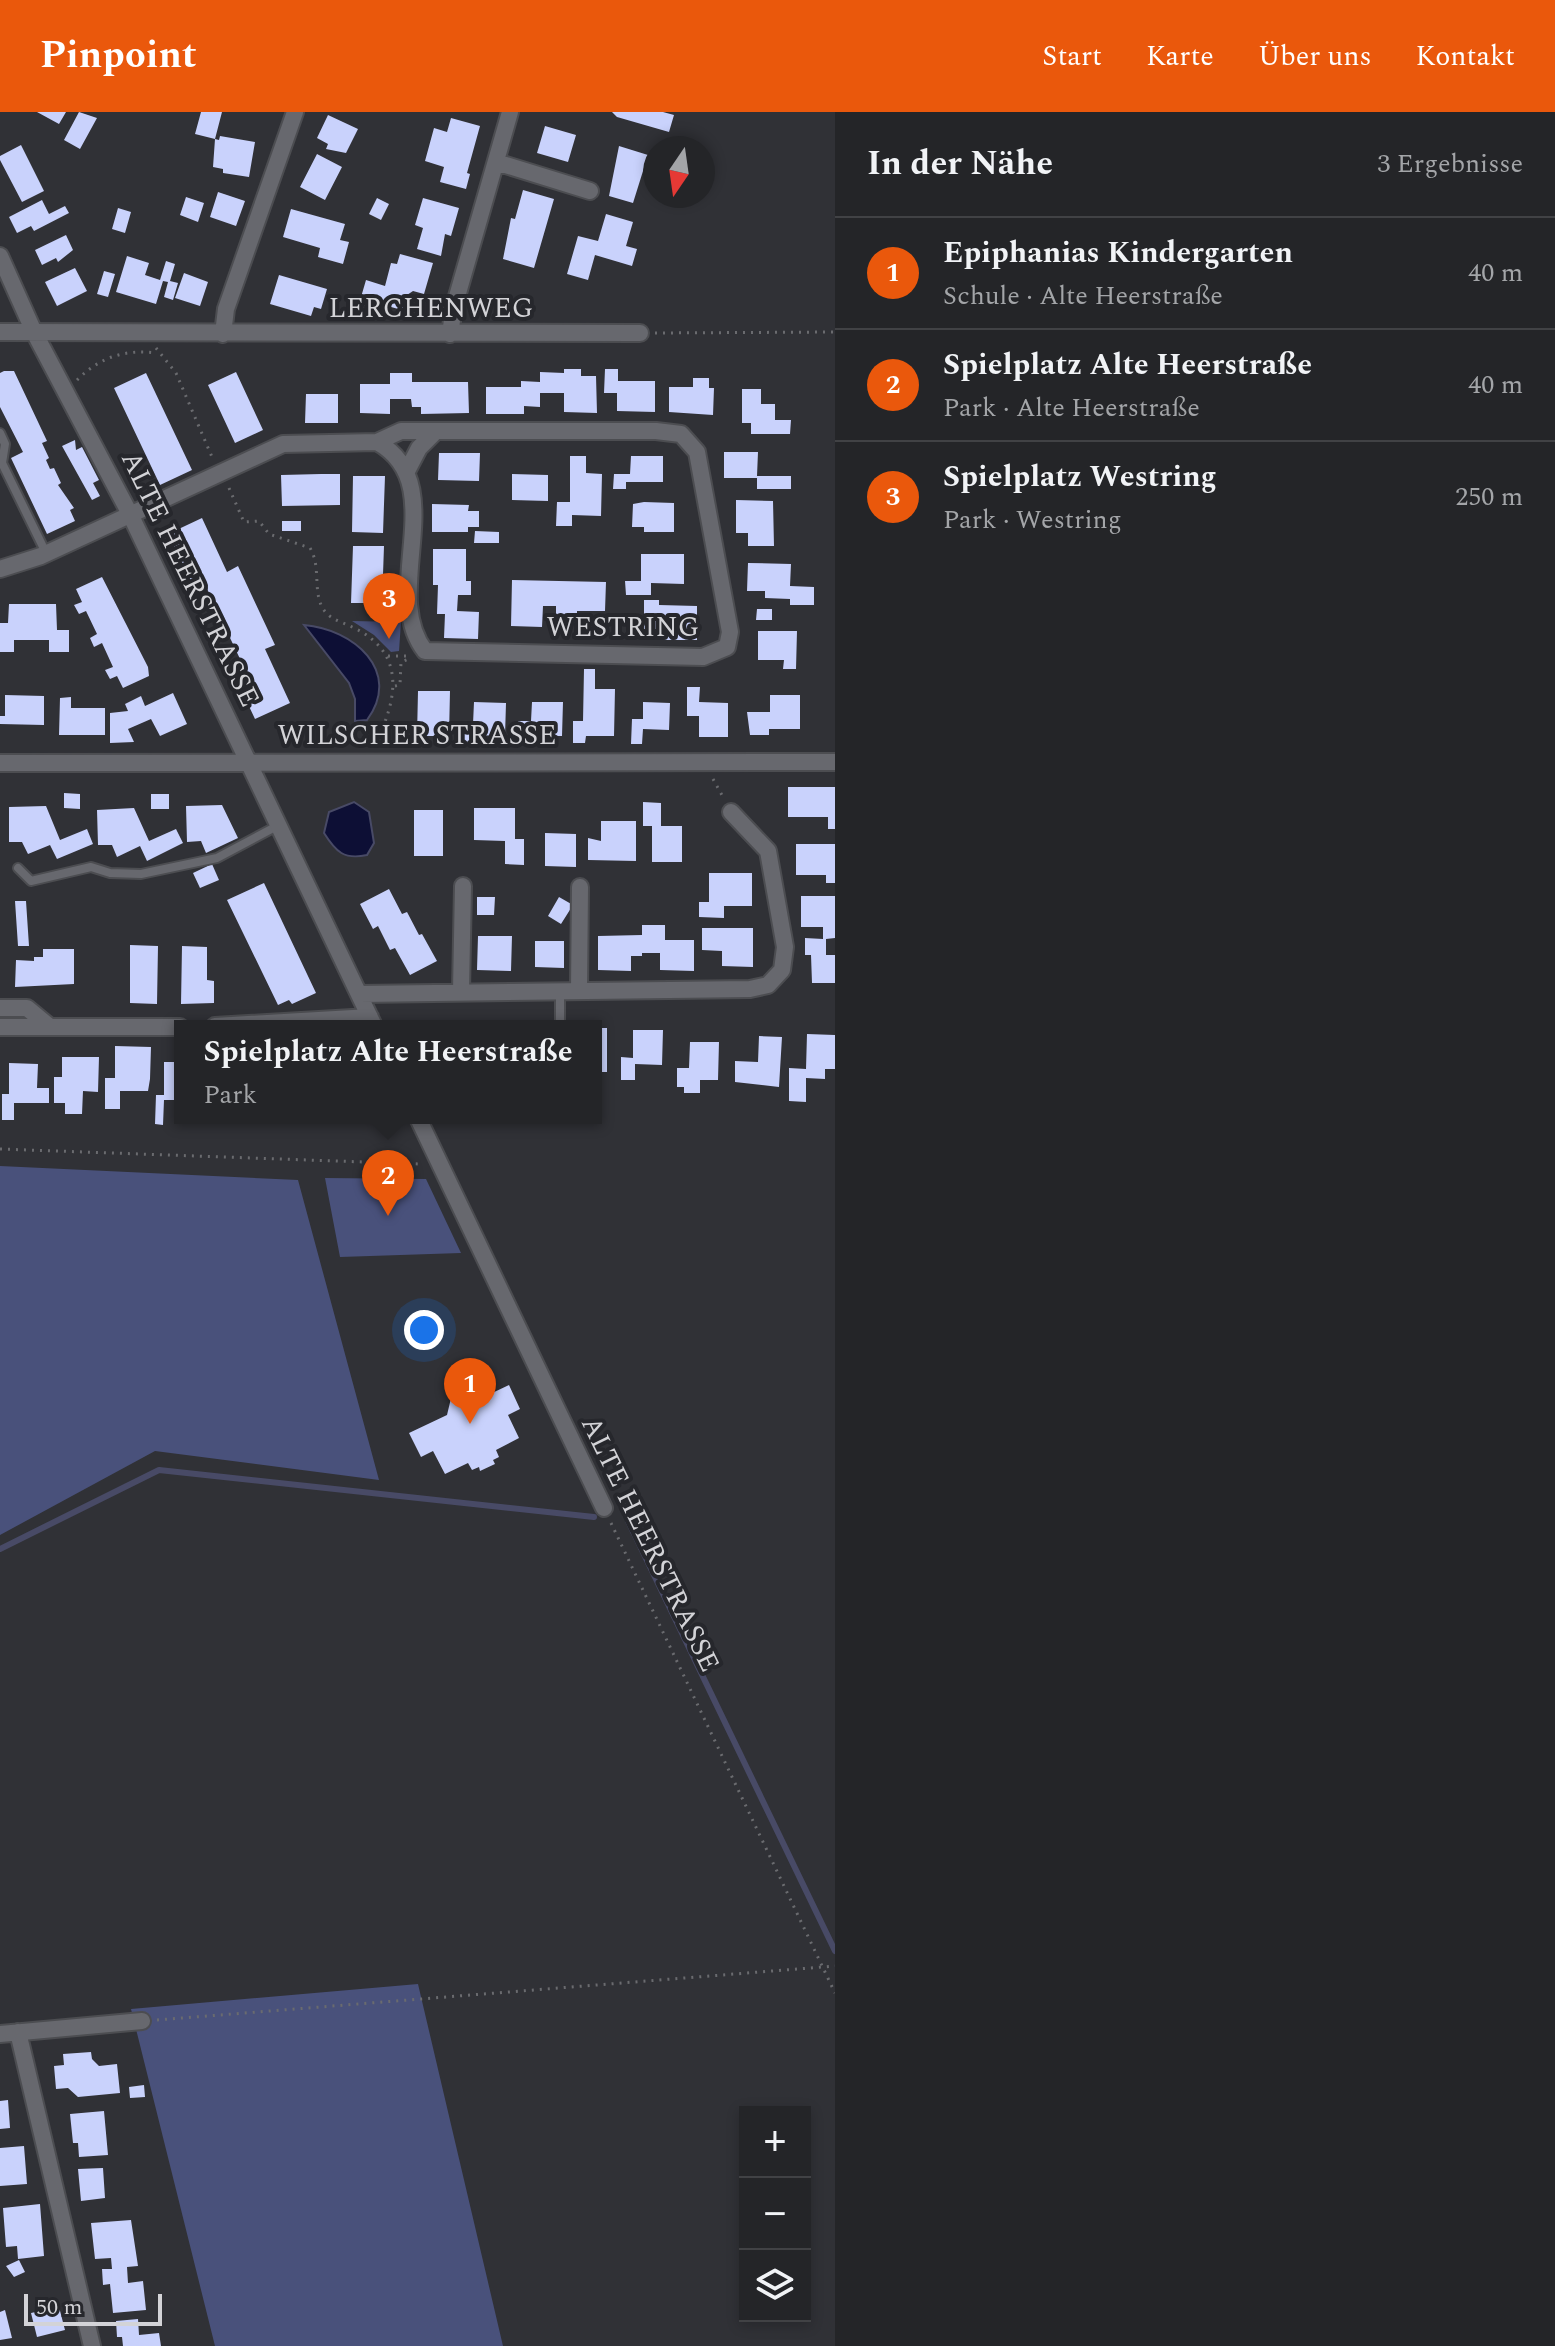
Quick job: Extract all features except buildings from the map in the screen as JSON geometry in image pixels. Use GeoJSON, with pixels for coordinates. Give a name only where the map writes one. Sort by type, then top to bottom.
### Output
{"type":"FeatureCollection","features":[{"type":"Feature","properties":{"kind":"street"},"geometry":{"type":"LineString","coordinates":[[223,334],[226,309],[295,112]]}},
{"type":"Feature","properties":{"kind":"street"},"geometry":{"type":"LineString","coordinates":[[450,334],[454,307],[510,112]]}},
{"type":"Feature","properties":{"kind":"street"},"geometry":{"type":"LineString","coordinates":[[496,162],[590,191]]}},
{"type":"Feature","properties":{"kind":"street","name":"ALTE HEERSTRASSE"},"geometry":{"type":"LineString","coordinates":[[0,256],[34,332],[131,516],[372,1020]]}},
{"type":"Feature","properties":{"kind":"street","name":"LERCHENWEG"},"geometry":{"type":"LineString","coordinates":[[0,332],[640,333]]}},
{"type":"Feature","properties":{"kind":"street","name":"WESTRING"},"geometry":{"type":"LineString","coordinates":[[0,569],[46,554],[283,444],[377,442],[401,431],[433,434],[656,431],[681,434],[697,452],[730,632],[727,647],[703,657],[425,651]]}},
{"type":"Feature","properties":{"kind":"street"},"geometry":{"type":"LineString","coordinates":[[407,471],[419,448],[433,434]]}},
{"type":"Feature","properties":{"kind":"street"},"geometry":{"type":"LineString","coordinates":[[377,442],[396,453],[407,471],[412,495],[409,623],[425,651]]}},
{"type":"Feature","properties":{"kind":"street","name":"WILSCHER STRASSE"},"geometry":{"type":"LineString","coordinates":[[0,763],[835,762]]}},
{"type":"Feature","properties":{"kind":"street"},"geometry":{"type":"LineString","coordinates":[[360,994],[750,989],[768,985],[782,970],[785,947],[768,851],[731,812]]}},
{"type":"Feature","properties":{"kind":"street"},"geometry":{"type":"LineString","coordinates":[[461,991],[463,886]]}},
{"type":"Feature","properties":{"kind":"street"},"geometry":{"type":"LineString","coordinates":[[579,990],[580,887]]}},
{"type":"Feature","properties":{"kind":"street"},"geometry":{"type":"LineString","coordinates":[[0,1008],[27,1008],[50,1027]]}},
{"type":"Feature","properties":{"kind":"street"},"geometry":{"type":"LineString","coordinates":[[0,1027],[174,1027]]}},
{"type":"Feature","properties":{"kind":"street","name":"ALTE HEERSTRASSE"},"geometry":{"type":"LineString","coordinates":[[421,1124],[604,1508]]}},
{"type":"Feature","properties":{"kind":"street"},"geometry":{"type":"LineString","coordinates":[[0,2034],[142,2021]]}},
{"type":"Feature","properties":{"kind":"street"},"geometry":{"type":"LineString","coordinates":[[18,2032],[92,2346]]}},
{"type":"Feature","properties":{"kind":"lane"},"geometry":{"type":"LineString","coordinates":[[0,433],[5,444],[2,463],[46,554]]}},
{"type":"Feature","properties":{"kind":"lane"},"geometry":{"type":"LineString","coordinates":[[18,868],[31,881],[91,867],[110,873],[141,874],[217,858],[279,825]]}},
{"type":"Feature","properties":{"kind":"lane"},"geometry":{"type":"LineString","coordinates":[[560,990],[560,1020]]}},
{"type":"Feature","properties":{"kind":"path"},"geometry":{"type":"LineString","coordinates":[[152,331],[157,353],[176,373],[244,522],[259,521],[269,534],[310,548],[316,558],[322,607],[332,619],[372,637],[388,656],[395,686],[380,735],[364,763]]}},
{"type":"Feature","properties":{"kind":"path"},"geometry":{"type":"LineString","coordinates":[[640,333],[835,332]]}},
{"type":"Feature","properties":{"kind":"path"},"geometry":{"type":"LineString","coordinates":[[67,391],[95,365],[118,354],[157,353]]}},
{"type":"Feature","properties":{"kind":"path"},"geometry":{"type":"LineString","coordinates":[[395,686],[400,685],[401,662],[425,651]]}},
{"type":"Feature","properties":{"kind":"path"},"geometry":{"type":"LineString","coordinates":[[388,656],[403,654]]}},
{"type":"Feature","properties":{"kind":"path"},"geometry":{"type":"LineString","coordinates":[[711,776],[731,812]]}},
{"type":"Feature","properties":{"kind":"path"},"geometry":{"type":"LineString","coordinates":[[0,1149],[440,1164]]}},
{"type":"Feature","properties":{"kind":"path","name":"ALTE HEERSTRASSE"},"geometry":{"type":"LineString","coordinates":[[604,1508],[825,1966],[835,1993]]}},
{"type":"Feature","properties":{"kind":"path"},"geometry":{"type":"LineString","coordinates":[[142,2021],[835,1966]]}},
{"type":"Feature","properties":{"kind":"shaded area"},"geometry":{"type":"Polygon","coordinates":[[[352,621],[401,622],[399,651],[391,652],[374,635],[352,621]]]}},
{"type":"Feature","properties":{"kind":"shaded area"},"geometry":{"type":"Polygon","coordinates":[[[304,625],[322,628],[355,644],[376,669],[379,685],[377,702],[367,720],[355,721],[355,699],[349,683],[304,625]]]}},
{"type":"Feature","properties":{"kind":"shaded area"},"geometry":{"type":"Polygon","coordinates":[[[354,802],[369,812],[374,843],[367,855],[341,853],[324,833],[329,812],[354,802]]]}},
{"type":"Feature","properties":{"kind":"shaded area"},"geometry":{"type":"Polygon","coordinates":[[[0,1166],[298,1180],[379,1480],[155,1451],[0,1535],[0,1166]]]}},
{"type":"Feature","properties":{"kind":"shaded area"},"geometry":{"type":"Polygon","coordinates":[[[325,1178],[426,1179],[461,1253],[340,1257],[325,1178]]]}},
{"type":"Feature","properties":{"kind":"shaded area"},"geometry":{"type":"Polygon","coordinates":[[[418,1984],[503,2346],[215,2346],[131,2009],[418,1984]]]}},
{"type":"Feature","properties":{"kind":"waterway"},"geometry":{"type":"LineString","coordinates":[[0,1549],[159,1470],[594,1517]]}},
{"type":"Feature","properties":{"kind":"waterway"},"geometry":{"type":"LineString","coordinates":[[628,1521],[835,1951]]}},
{"type":"Feature","properties":{"kind":"place","name":"Spielplatz Westring"},"geometry":{"type":"Point","coordinates":[389,639]}},
{"type":"Feature","properties":{"kind":"place","name":"Spielplatz Alte Heerstraße"},"geometry":{"type":"Point","coordinates":[388,1216]}},
{"type":"Feature","properties":{"kind":"place","name":"Epiphanias Kindergarten"},"geometry":{"type":"Point","coordinates":[470,1424]}}]}
